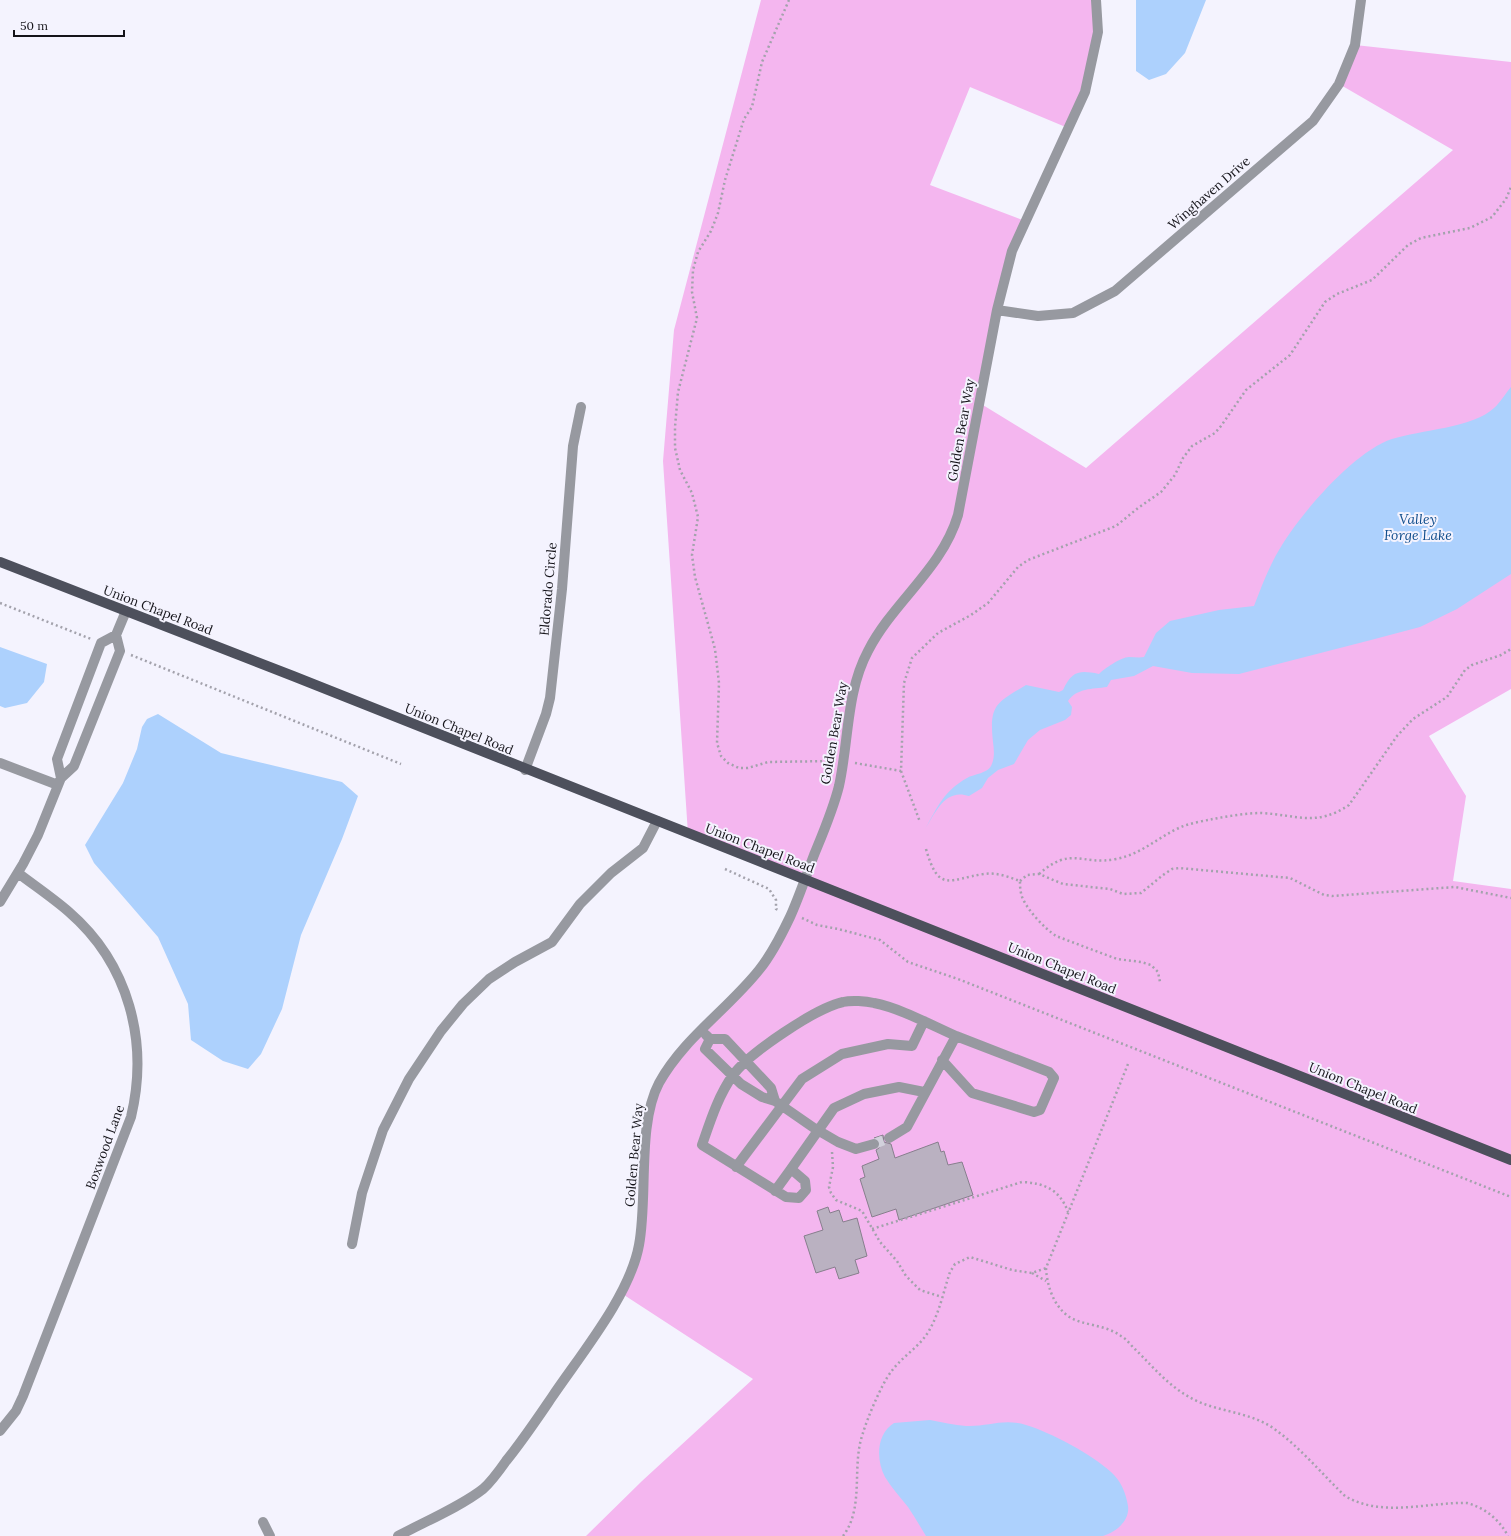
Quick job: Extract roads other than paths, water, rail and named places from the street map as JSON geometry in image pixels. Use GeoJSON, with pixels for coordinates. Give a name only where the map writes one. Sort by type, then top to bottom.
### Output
{"type":"FeatureCollection","features":[{"type":"Feature","properties":{"kind":"main road","name":"Union Chapel Road"},"geometry":{"type":"LineString","coordinates":[[0,562],[1511,1160]]}},
{"type":"Feature","properties":{"kind":"street","name":"Golden Bear Way"},"geometry":{"type":"LineString","coordinates":[[398,1536],[476,1494],[492,1480],[525,1437],[614,1305],[628,1280],[640,1242],[650,1106],[657,1086],[668,1068],[701,1029],[761,968],[777,944],[804,880],[835,798],[844,762],[852,696],[858,670],[869,648],[884,626],[938,557],[949,541],[954,529],[958,515],[997,310],[1012,251],[1085,92],[1098,32],[1096,0]]}},
{"type":"Feature","properties":{"kind":"street","name":"Winghaven Drive"},"geometry":{"type":"LineString","coordinates":[[997,310],[1038,316],[1074,313],[1115,291],[1313,121],[1339,84],[1350,58],[1355,45],[1362,0]]}},
{"type":"Feature","properties":{"kind":"street","name":"Eldorado Circle"},"geometry":{"type":"LineString","coordinates":[[525,770],[546,714],[550,698],[561,597],[573,446],[581,407]]}},
{"type":"Feature","properties":{"kind":"street"},"geometry":{"type":"LineString","coordinates":[[0,902],[18,873],[38,835],[59,782],[74,766],[120,651],[116,635],[126,611]]}},
{"type":"Feature","properties":{"kind":"street"},"geometry":{"type":"LineString","coordinates":[[59,782],[56,759],[101,643],[116,635]]}},
{"type":"Feature","properties":{"kind":"street"},"geometry":{"type":"LineString","coordinates":[[0,763],[59,782]]}},
{"type":"Feature","properties":{"kind":"street"},"geometry":{"type":"LineString","coordinates":[[352,1244],[362,1193],[382,1130],[409,1079],[441,1031],[463,1004],[489,979],[515,962],[552,942],[580,904],[611,873],[643,848],[657,821]]}},
{"type":"Feature","properties":{"kind":"street","name":"Boxwood Lane"},"geometry":{"type":"LineString","coordinates":[[0,1431],[16,1411],[23,1396],[126,1132],[136,1098],[138,1072],[138,1047],[133,1015],[124,987],[109,958],[70,913],[18,873]]}},
{"type":"Feature","properties":{"kind":"street"},"geometry":{"type":"LineString","coordinates":[[791,1169],[805,1181],[806,1190],[799,1198],[786,1198],[702,1145],[712,1116],[732,1076],[745,1062],[803,1019],[844,1001],[874,1003],[924,1021],[956,1036],[1049,1072],[1054,1078],[1040,1110],[1034,1112],[972,1093],[942,1060]]}},
{"type":"Feature","properties":{"kind":"street"},"geometry":{"type":"LineString","coordinates":[[736,1167],[778,1103],[802,1079],[842,1054],[888,1044],[912,1046],[924,1021]]}},
{"type":"Feature","properties":{"kind":"street"},"geometry":{"type":"LineString","coordinates":[[701,1029],[710,1039],[725,1039],[771,1088],[778,1103]]}},
{"type":"Feature","properties":{"kind":"street"},"geometry":{"type":"LineString","coordinates":[[889,1138],[907,1127],[924,1092],[956,1036]]}},
{"type":"Feature","properties":{"kind":"street"},"geometry":{"type":"LineString","coordinates":[[710,1039],[705,1049],[732,1076],[762,1097],[778,1103],[817,1130],[838,1142],[856,1149],[874,1144]]}},
{"type":"Feature","properties":{"kind":"street"},"geometry":{"type":"LineString","coordinates":[[775,1191],[834,1108],[864,1094],[898,1087],[924,1092]]}},
{"type":"Feature","properties":{"kind":"street"},"geometry":{"type":"LineString","coordinates":[[263,1522],[270,1536]]}},
{"type":"Feature","properties":{"kind":"water"},"geometry":{"type":"Polygon","coordinates":[[[1136,0],[1206,0],[1185,53],[1166,74],[1149,80],[1136,71],[1136,0]]]}},
{"type":"Feature","properties":{"kind":"water","name":"Valley Forge Lake"},"geometry":{"type":"Polygon","coordinates":[[[1511,387],[1511,574],[1457,609],[1420,627],[1239,674],[1192,673],[1153,666],[1134,676],[1111,680],[1107,687],[1080,691],[1068,701],[1072,707],[1071,715],[1065,720],[1040,730],[1028,740],[1014,764],[998,770],[988,778],[982,788],[969,796],[961,794],[947,798],[937,809],[925,829],[938,806],[952,788],[967,778],[984,772],[991,766],[994,754],[992,720],[994,712],[1001,701],[1026,685],[1059,692],[1063,690],[1070,679],[1077,673],[1086,672],[1099,674],[1109,666],[1122,659],[1129,657],[1144,657],[1156,633],[1170,621],[1219,610],[1254,606],[1263,582],[1291,531],[1316,500],[1346,469],[1362,456],[1392,439],[1446,428],[1485,415],[1496,406],[1511,387]]]}},
{"type":"Feature","properties":{"kind":"water"},"geometry":{"type":"Polygon","coordinates":[[[0,647],[47,664],[44,682],[27,703],[5,708],[0,706],[0,647]]]}},
{"type":"Feature","properties":{"kind":"water"},"geometry":{"type":"Polygon","coordinates":[[[158,714],[221,753],[342,782],[358,796],[342,839],[301,935],[282,1009],[261,1054],[248,1069],[223,1061],[191,1040],[188,1004],[158,937],[94,863],[85,845],[123,783],[137,749],[142,727],[147,719],[158,714]]]}},
{"type":"Feature","properties":{"kind":"water"},"geometry":{"type":"Polygon","coordinates":[[[930,1420],[966,1426],[1010,1422],[1018,1423],[1036,1428],[1059,1438],[1094,1458],[1115,1476],[1126,1496],[1128,1506],[1127,1516],[1117,1529],[1103,1536],[926,1536],[908,1507],[885,1477],[880,1463],[879,1448],[884,1434],[894,1423],[930,1420]]]}},
{"type":"Feature","properties":{"kind":"tunnel"},"geometry":{"type":"LineString","coordinates":[[874,1144],[889,1138]]}}]}
